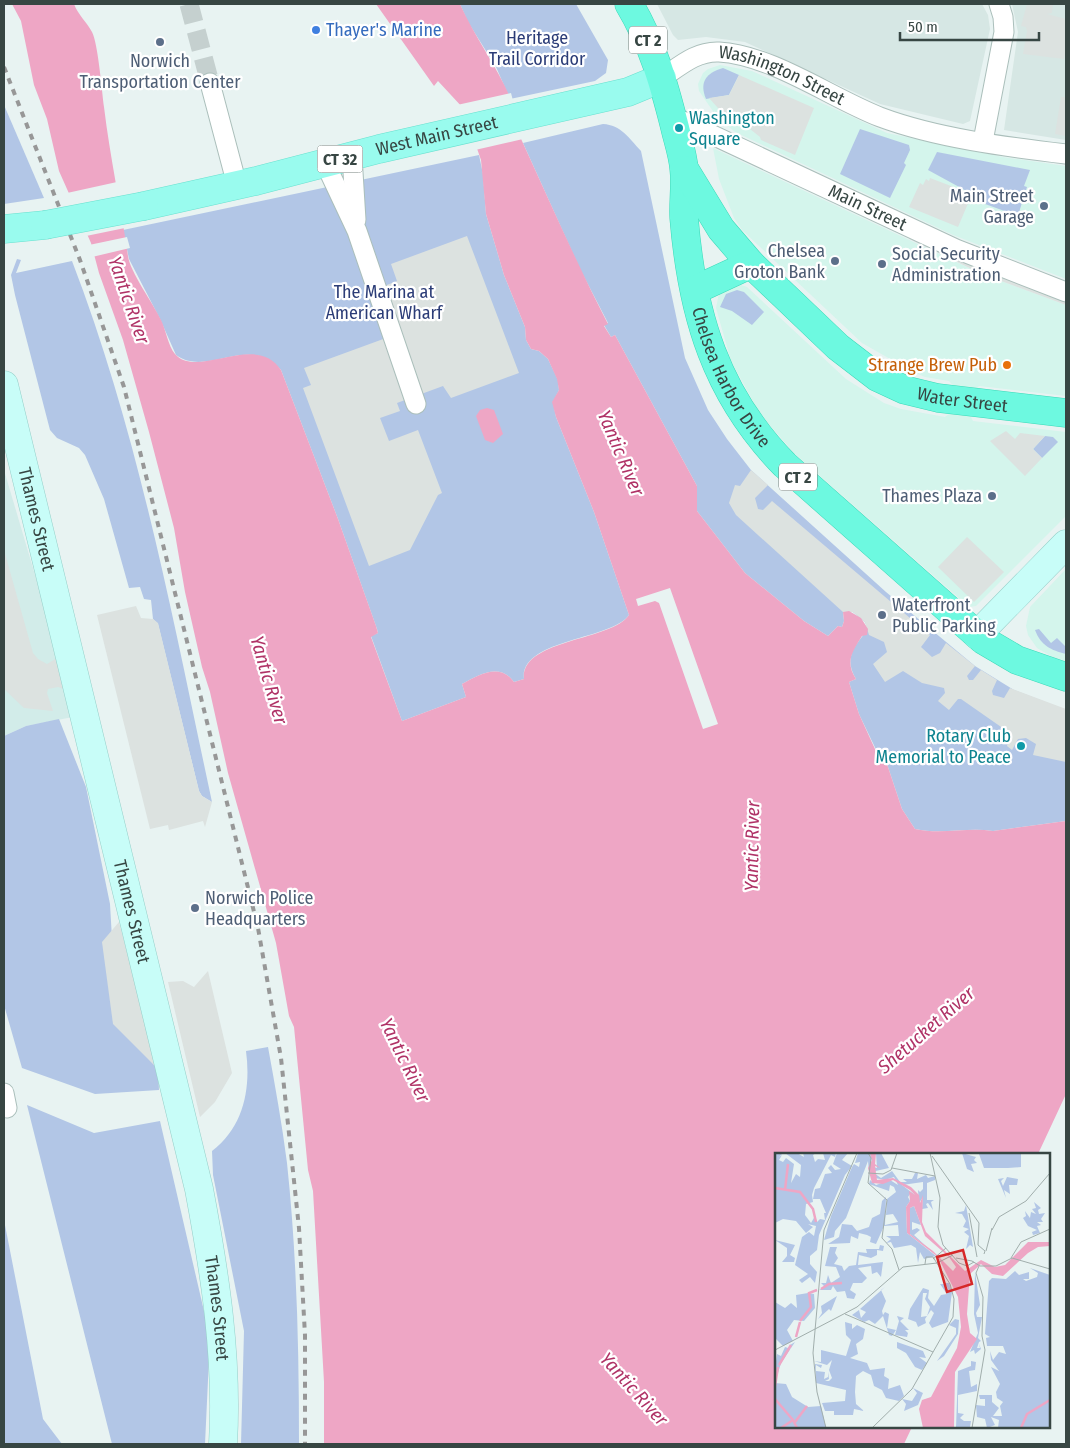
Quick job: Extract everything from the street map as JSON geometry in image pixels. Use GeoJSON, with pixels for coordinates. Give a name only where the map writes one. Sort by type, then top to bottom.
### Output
{"type":"FeatureCollection","features":[{"type":"Feature","properties":{"kind":"highway","name":"CT 2"},"geometry":{"type":"LineString","coordinates":[[629,4],[648,40],[662,78]]}},
{"type":"Feature","properties":{"kind":"highway","name":"Chelsea Harbor Drive"},"geometry":{"type":"LineString","coordinates":[[662,78],[685,170],[684,220],[695,290],[704,329],[717,367],[735,404],[758,436],[793,473],[977,635],[1017,660],[1066,676]]}},
{"type":"Feature","properties":{"kind":"highway","name":"Water Street"},"geometry":{"type":"LineString","coordinates":[[685,170],[721,229],[751,264],[846,354],[893,385],[947,400],[1066,414]]}},
{"type":"Feature","properties":{"kind":"highway"},"geometry":{"type":"LineString","coordinates":[[695,290],[751,264]]}},
{"type":"Feature","properties":{"kind":"main road","name":"West Main Street"},"geometry":{"type":"LineString","coordinates":[[4,229],[46,225],[237,186],[442,134],[628,92],[662,78]]}},
{"type":"Feature","properties":{"kind":"main road","name":"Thames Street"},"geometry":{"type":"LineString","coordinates":[[4,385],[199,1189],[215,1276],[223,1342],[223,1444]]}},
{"type":"Feature","properties":{"kind":"main road"},"geometry":{"type":"LineString","coordinates":[[977,635],[1066,544]]}},
{"type":"Feature","properties":{"kind":"street"},"geometry":{"type":"LineString","coordinates":[[983,141],[1004,32],[1003,17],[999,4]]}},
{"type":"Feature","properties":{"kind":"street","name":"Washington Street"},"geometry":{"type":"LineString","coordinates":[[662,78],[682,64],[702,54],[716,52],[735,54],[762,62],[901,124],[983,141],[1066,154]]}},
{"type":"Feature","properties":{"kind":"street"},"geometry":{"type":"LineString","coordinates":[[210,83],[237,186]]}},
{"type":"Feature","properties":{"kind":"street","name":"Main Street"},"geometry":{"type":"LineString","coordinates":[[672,116],[956,249],[1066,292]]}},
{"type":"Feature","properties":{"kind":"street"},"geometry":{"type":"LineString","coordinates":[[352,156],[357,231]]}},
{"type":"Feature","properties":{"kind":"street"},"geometry":{"type":"LineString","coordinates":[[325,163],[357,231],[416,404]]}},
{"type":"Feature","properties":{"kind":"shaded area"},"geometry":{"type":"Polygon","coordinates":[[[657,4],[982,4],[988,15],[990,29],[970,121],[963,124],[880,104],[745,42],[706,37],[678,40],[673,35],[657,4]]]}},
{"type":"Feature","properties":{"kind":"shaded area"},"geometry":{"type":"Polygon","coordinates":[[[1012,4],[1066,4],[1066,140],[1004,130],[1018,32],[1012,4]]]}},
{"type":"Feature","properties":{"kind":"shaded area"},"geometry":{"type":"Polygon","coordinates":[[[1027,4],[1053,4],[1052,13],[1047,14],[1066,19],[1064,59],[1023,54],[1027,31],[1026,27],[1021,26],[1027,4]]]}},
{"type":"Feature","properties":{"kind":"shaded area"},"geometry":{"type":"Polygon","coordinates":[[[720,65],[752,71],[887,133],[1003,157],[1066,166],[1066,279],[953,235],[735,132],[717,117],[699,91],[698,84],[703,73],[720,65]]]}},
{"type":"Feature","properties":{"kind":"shaded area"},"geometry":{"type":"Polygon","coordinates":[[[739,75],[814,108],[795,155],[761,140],[760,137],[735,117],[726,117],[709,98],[729,95],[739,75]]]}},
{"type":"Feature","properties":{"kind":"shaded area"},"geometry":{"type":"Polygon","coordinates":[[[1061,97],[1066,97],[1066,136],[1055,134],[1061,97]]]}},
{"type":"Feature","properties":{"kind":"shaded area"},"geometry":{"type":"Polygon","coordinates":[[[713,148],[982,274],[1066,305],[1066,396],[979,386],[975,391],[957,390],[949,381],[925,377],[913,372],[862,343],[742,230],[734,218],[719,179],[713,148]]]}},
{"type":"Feature","properties":{"kind":"shaded area"},"geometry":{"type":"Polygon","coordinates":[[[930,178],[972,194],[958,227],[909,207],[920,183],[923,185],[926,179],[929,181],[930,178]]]}},
{"type":"Feature","properties":{"kind":"shaded area"},"geometry":{"type":"Polygon","coordinates":[[[912,234],[1066,299],[1066,305],[982,274],[909,239],[912,234]]]}},
{"type":"Feature","properties":{"kind":"shaded area"},"geometry":{"type":"Polygon","coordinates":[[[467,236],[519,373],[451,398],[443,386],[397,403],[400,411],[380,418],[389,441],[418,430],[442,493],[438,495],[410,550],[369,566],[303,388],[311,385],[304,368],[386,338],[369,292],[397,281],[391,264],[467,236]]]}},
{"type":"Feature","properties":{"kind":"shaded area"},"geometry":{"type":"Polygon","coordinates":[[[738,284],[747,287],[846,379],[884,403],[901,409],[945,417],[953,411],[970,415],[973,421],[1066,432],[1066,516],[976,606],[969,607],[794,453],[760,414],[731,361],[716,308],[719,293],[738,284]]]}},
{"type":"Feature","properties":{"kind":"shaded area"},"geometry":{"type":"Polygon","coordinates":[[[1006,431],[1015,439],[1020,433],[1045,436],[1033,449],[1042,458],[1025,476],[990,441],[1006,431]]]}},
{"type":"Feature","properties":{"kind":"shaded area"},"geometry":{"type":"Polygon","coordinates":[[[4,470],[46,612],[73,717],[26,726],[4,736],[4,470]]]}},
{"type":"Feature","properties":{"kind":"shaded area","name":"Waterfront Public Parking"},"geometry":{"type":"Polygon","coordinates":[[[751,470],[768,485],[755,498],[758,509],[763,510],[772,501],[930,635],[921,647],[932,657],[940,653],[946,643],[975,666],[967,676],[969,680],[973,680],[981,670],[997,680],[992,691],[993,695],[1004,698],[1010,688],[1066,709],[1066,762],[1033,755],[1036,744],[1026,738],[1018,739],[1012,750],[1007,746],[1009,738],[1004,729],[961,699],[958,699],[949,710],[938,701],[945,693],[944,688],[922,683],[903,671],[885,682],[873,664],[887,652],[884,642],[869,635],[865,622],[853,612],[843,612],[736,515],[729,503],[735,485],[740,486],[751,470]]]}},
{"type":"Feature","properties":{"kind":"shaded area"},"geometry":{"type":"Polygon","coordinates":[[[967,537],[1004,572],[974,602],[938,567],[967,537]]]}},
{"type":"Feature","properties":{"kind":"shaded area"},"geometry":{"type":"Polygon","coordinates":[[[4,550],[33,653],[38,659],[47,664],[57,658],[64,689],[58,687],[48,689],[47,693],[53,711],[24,708],[4,689],[4,550]]]}},
{"type":"Feature","properties":{"kind":"shaded area"},"geometry":{"type":"Polygon","coordinates":[[[1066,569],[1066,661],[1054,658],[1037,648],[1028,635],[1026,626],[1030,607],[1066,569]]]}},
{"type":"Feature","properties":{"kind":"shaded area"},"geometry":{"type":"Polygon","coordinates":[[[136,606],[141,618],[153,619],[158,623],[199,791],[202,796],[212,802],[205,827],[203,821],[169,830],[168,825],[150,829],[97,615],[136,606]]]}},
{"type":"Feature","properties":{"kind":"shaded area"},"geometry":{"type":"Polygon","coordinates":[[[119,922],[158,1069],[113,1024],[102,942],[119,922]]]}},
{"type":"Feature","properties":{"kind":"shaded area"},"geometry":{"type":"Polygon","coordinates":[[[208,971],[232,1073],[215,1102],[200,1117],[168,982],[183,981],[194,987],[208,971]]]}},
{"type":"Feature","properties":{"kind":"green space","name":"Heritage Trail Corridor"},"geometry":{"type":"Polygon","coordinates":[[[460,4],[576,4],[608,60],[606,73],[595,81],[510,99],[496,67],[468,22],[460,4]]]}},
{"type":"Feature","properties":{"kind":"green space"},"geometry":{"type":"Polygon","coordinates":[[[723,68],[739,75],[729,95],[706,99],[703,88],[706,79],[712,73],[723,68]]]}},
{"type":"Feature","properties":{"kind":"green space"},"geometry":{"type":"Polygon","coordinates":[[[4,105],[44,198],[4,204],[4,105]]]}},
{"type":"Feature","properties":{"kind":"green space"},"geometry":{"type":"Polygon","coordinates":[[[603,124],[620,130],[641,151],[685,358],[708,410],[727,439],[751,470],[886,592],[975,666],[1014,690],[1066,710],[1066,821],[993,831],[925,831],[915,829],[902,809],[885,758],[881,760],[859,714],[849,682],[856,679],[852,671],[851,658],[855,646],[868,629],[865,622],[853,612],[843,612],[844,621],[842,627],[838,626],[828,636],[804,621],[745,573],[697,511],[697,486],[615,335],[611,337],[604,325],[608,323],[579,267],[523,143],[603,124]]]}},
{"type":"Feature","properties":{"kind":"green space"},"geometry":{"type":"Polygon","coordinates":[[[860,129],[909,145],[910,150],[904,163],[906,165],[890,198],[840,174],[860,129]]]}},
{"type":"Feature","properties":{"kind":"green space"},"geometry":{"type":"Polygon","coordinates":[[[937,152],[1030,170],[1024,186],[1027,187],[1015,225],[1007,223],[1010,213],[974,200],[972,194],[928,170],[937,152]]]}},
{"type":"Feature","properties":{"kind":"green space","name":"The Marina at American Wharf"},"geometry":{"type":"Polygon","coordinates":[[[479,155],[483,174],[486,214],[504,275],[525,327],[526,340],[531,349],[539,351],[548,359],[558,380],[559,390],[553,402],[556,417],[594,512],[629,615],[605,630],[568,641],[536,656],[526,666],[524,679],[514,682],[508,676],[496,671],[482,674],[462,684],[466,697],[402,721],[371,636],[378,633],[377,629],[338,519],[281,370],[268,360],[255,355],[242,355],[201,362],[188,361],[176,355],[129,259],[123,230],[479,155]]]}},
{"type":"Feature","properties":{"kind":"green space"},"geometry":{"type":"Polygon","coordinates":[[[17,259],[21,260],[16,273],[72,261],[96,327],[117,393],[153,528],[212,802],[202,796],[199,791],[158,624],[153,619],[151,600],[144,599],[140,587],[129,588],[104,499],[85,455],[79,448],[57,438],[50,430],[11,275],[17,259]]]}},
{"type":"Feature","properties":{"kind":"green space"},"geometry":{"type":"Polygon","coordinates":[[[737,290],[744,292],[764,312],[752,325],[732,311],[720,307],[726,294],[737,290]]]}},
{"type":"Feature","properties":{"kind":"green space"},"geometry":{"type":"Polygon","coordinates":[[[1045,436],[1053,437],[1058,442],[1042,458],[1033,449],[1045,436]]]}},
{"type":"Feature","properties":{"kind":"green space"},"geometry":{"type":"Polygon","coordinates":[[[1039,629],[1051,643],[1057,638],[1066,647],[1066,654],[1043,644],[1035,630],[1039,629]]]}},
{"type":"Feature","properties":{"kind":"green space"},"geometry":{"type":"Polygon","coordinates":[[[59,719],[86,787],[110,904],[117,1025],[158,1069],[159,1090],[95,1094],[22,1068],[4,1005],[4,736],[26,726],[59,719]]]}},
{"type":"Feature","properties":{"kind":"green space"},"geometry":{"type":"Polygon","coordinates":[[[268,1047],[287,1163],[293,1233],[299,1374],[299,1444],[241,1444],[244,1331],[213,1175],[212,1151],[232,1130],[243,1106],[247,1079],[246,1051],[268,1047]]]}},
{"type":"Feature","properties":{"kind":"green space"},"geometry":{"type":"Polygon","coordinates":[[[27,1105],[94,1133],[160,1121],[210,1337],[205,1444],[112,1444],[27,1105]]]}},
{"type":"Feature","properties":{"kind":"green space"},"geometry":{"type":"Polygon","coordinates":[[[4,1220],[43,1419],[62,1444],[4,1444],[4,1220]]]}},
{"type":"Feature","properties":{"kind":"water"},"geometry":{"type":"Polygon","coordinates":[[[12,4],[74,4],[92,32],[98,57],[109,144],[128,256],[137,279],[161,320],[175,354],[185,361],[197,362],[242,355],[257,355],[270,359],[281,370],[338,519],[376,626],[378,633],[371,637],[402,721],[466,697],[462,684],[482,674],[496,671],[508,676],[514,682],[524,679],[527,666],[536,656],[551,648],[619,624],[629,615],[594,512],[556,417],[552,402],[559,390],[557,379],[548,359],[539,351],[531,349],[526,340],[525,327],[504,275],[486,214],[481,160],[463,108],[438,81],[434,86],[376,4],[460,4],[510,97],[522,141],[608,324],[604,326],[611,337],[615,335],[697,486],[697,511],[745,573],[804,621],[828,636],[838,626],[842,627],[844,621],[843,612],[849,611],[861,618],[868,629],[867,635],[862,636],[851,657],[851,667],[856,679],[849,682],[859,714],[880,760],[885,758],[902,809],[915,829],[925,831],[993,831],[1066,821],[1066,1094],[1038,1153],[775,1153],[775,1428],[912,1428],[904,1444],[324,1444],[324,1382],[313,1191],[308,1170],[294,1027],[289,1016],[276,943],[228,773],[210,692],[202,667],[185,592],[174,528],[149,432],[123,340],[99,273],[91,243],[59,171],[47,119],[34,85],[21,21],[12,4]]]}},
{"type":"Feature","properties":{"kind":"water"},"geometry":{"type":"Polygon","coordinates":[[[487,408],[494,410],[503,434],[493,443],[485,440],[476,416],[480,410],[487,408]]]}},
{"type":"Feature","properties":{"kind":"pier"},"geometry":{"type":"Polygon","coordinates":[[[511,93],[523,139],[475,150],[461,110],[457,105],[511,93]]]}},
{"type":"Feature","properties":{"kind":"pier"},"geometry":{"type":"Polygon","coordinates":[[[117,182],[125,228],[86,236],[67,193],[117,182]]]}},
{"type":"Feature","properties":{"kind":"pier"},"geometry":{"type":"Polygon","coordinates":[[[127,237],[130,248],[92,257],[89,245],[127,237]]]}},
{"type":"Feature","properties":{"kind":"pier"},"geometry":{"type":"Polygon","coordinates":[[[670,588],[718,724],[703,729],[659,603],[655,601],[638,606],[636,599],[670,588]]]}},
{"type":"Feature","properties":{"kind":"tunnel"},"geometry":{"type":"LineString","coordinates":[[189,4],[210,83]]}},
{"type":"Feature","properties":{"kind":"railway"},"geometry":{"type":"LineString","coordinates":[[4,67],[80,260],[124,387],[258,928],[281,1058],[299,1228],[305,1335],[305,1444]]}},
{"type":"Feature","properties":{"kind":"place","name":"Thayer's Marine"},"geometry":{"type":"Point","coordinates":[316,30]}},
{"type":"Feature","properties":{"kind":"place","name":"Norwich Transportation Center"},"geometry":{"type":"Point","coordinates":[160,42]}},
{"type":"Feature","properties":{"kind":"place","name":"Washington Square"},"geometry":{"type":"Point","coordinates":[679,128]}},
{"type":"Feature","properties":{"kind":"place","name":"Main Street Garage"},"geometry":{"type":"Point","coordinates":[1044,206]}},
{"type":"Feature","properties":{"kind":"place","name":"Chelsea Groton Bank"},"geometry":{"type":"Point","coordinates":[835,261]}},
{"type":"Feature","properties":{"kind":"place","name":"Social Security Administration"},"geometry":{"type":"Point","coordinates":[882,264]}},
{"type":"Feature","properties":{"kind":"place","name":"Strange Brew Pub"},"geometry":{"type":"Point","coordinates":[1007,365]}},
{"type":"Feature","properties":{"kind":"place","name":"Thames Plaza"},"geometry":{"type":"Point","coordinates":[992,496]}},
{"type":"Feature","properties":{"kind":"place","name":"Waterfront Public Parking"},"geometry":{"type":"Point","coordinates":[882,615]}},
{"type":"Feature","properties":{"kind":"place","name":"Rotary Club Memorial to Peace"},"geometry":{"type":"Point","coordinates":[1021,746]}},
{"type":"Feature","properties":{"kind":"place","name":"Norwich Police Headquarters"},"geometry":{"type":"Point","coordinates":[195,908]}},
{"type":"Feature","properties":{"kind":"water label","name":"Yantic River"},"geometry":{"type":"Point","coordinates":[129,300]}},
{"type":"Feature","properties":{"kind":"water label","name":"Yantic River"},"geometry":{"type":"Point","coordinates":[621,453]}},
{"type":"Feature","properties":{"kind":"water label","name":"Yantic River"},"geometry":{"type":"Point","coordinates":[269,680]}},
{"type":"Feature","properties":{"kind":"water label","name":"Yantic River"},"geometry":{"type":"Point","coordinates":[752,846]}},
{"type":"Feature","properties":{"kind":"water label","name":"Shetucket River"},"geometry":{"type":"Point","coordinates":[926,1030]}},
{"type":"Feature","properties":{"kind":"water label","name":"Yantic River"},"geometry":{"type":"Point","coordinates":[405,1060]}},
{"type":"Feature","properties":{"kind":"water label","name":"Yantic River"},"geometry":{"type":"Point","coordinates":[634,1389]}}]}
